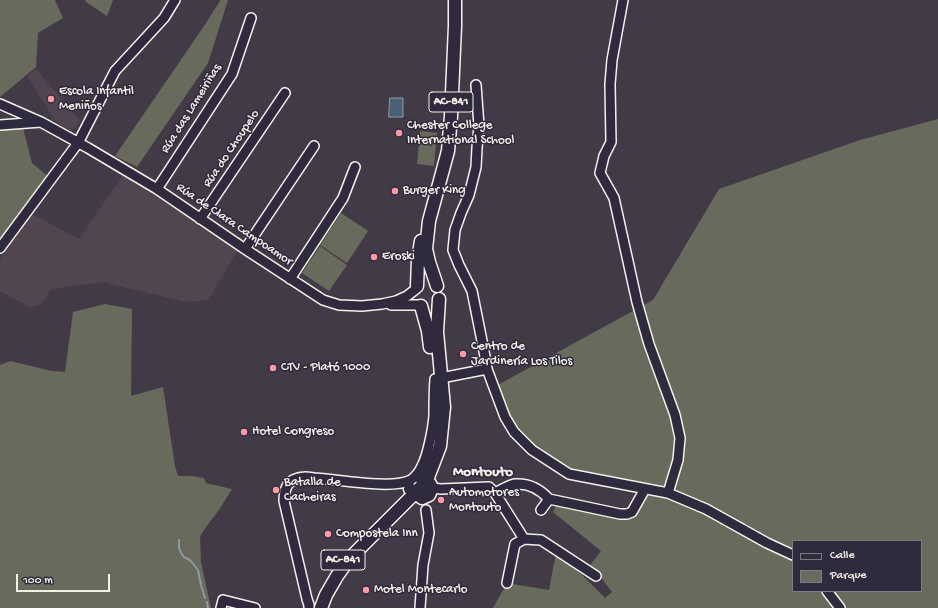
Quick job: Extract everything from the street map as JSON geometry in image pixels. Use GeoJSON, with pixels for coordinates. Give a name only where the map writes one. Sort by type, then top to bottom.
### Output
{"type":"FeatureCollection","features":[{"type":"Feature","properties":{"kind":"main road","name":"AC-841"},"geometry":{"type":"LineString","coordinates":[[321,608],[326,595],[349,559],[422,489],[435,445],[438,379],[437,332],[440,292],[426,250],[429,221],[448,151],[456,0]]}},
{"type":"Feature","properties":{"kind":"main road","name":"AC-841"},"geometry":{"type":"LineString","coordinates":[[438,379],[428,331],[420,305],[415,299],[414,292],[416,288],[424,218],[436,184],[441,177]]}},
{"type":"Feature","properties":{"kind":"main road"},"geometry":{"type":"LineString","coordinates":[[416,288],[423,282],[427,281],[437,286]]}},
{"type":"Feature","properties":{"kind":"main road"},"geometry":{"type":"LineString","coordinates":[[420,305],[424,307],[432,306],[438,302],[439,299]]}},
{"type":"Feature","properties":{"kind":"main road","name":"AC-841"},"geometry":{"type":"LineString","coordinates":[[315,608],[330,575],[346,556],[381,521],[422,489]]}},
{"type":"Feature","properties":{"kind":"street"},"geometry":{"type":"LineString","coordinates":[[0,248],[78,143],[115,71],[164,18],[175,0]]}},
{"type":"Feature","properties":{"kind":"street"},"geometry":{"type":"LineString","coordinates":[[623,0],[612,60],[610,84],[611,142],[604,156],[600,173],[614,198],[637,302],[649,344],[675,415],[680,438],[678,460],[668,493]]}},
{"type":"Feature","properties":{"kind":"street","name":"Rúa das Lameiriñas"},"geometry":{"type":"LineString","coordinates":[[157,189],[232,74],[251,18]]}},
{"type":"Feature","properties":{"kind":"street"},"geometry":{"type":"LineString","coordinates":[[476,85],[479,126],[476,167],[469,195],[455,230],[453,250],[472,291],[487,369],[505,417],[514,432],[532,450],[569,474],[668,493],[706,509],[767,543],[792,555]]}},
{"type":"Feature","properties":{"kind":"street","name":"Rúa do Choupelo"},"geometry":{"type":"LineString","coordinates":[[200,219],[285,93]]}},
{"type":"Feature","properties":{"kind":"street","name":"Rúa de Clara Campoamor"},"geometry":{"type":"LineString","coordinates":[[0,104],[41,122],[157,189],[245,250],[324,300],[339,305],[362,306],[382,304]]}},
{"type":"Feature","properties":{"kind":"street"},"geometry":{"type":"LineString","coordinates":[[0,125],[41,122]]}},
{"type":"Feature","properties":{"kind":"street"},"geometry":{"type":"LineString","coordinates":[[245,250],[314,146]]}},
{"type":"Feature","properties":{"kind":"street"},"geometry":{"type":"LineString","coordinates":[[290,279],[343,198],[355,167]]}},
{"type":"Feature","properties":{"kind":"street"},"geometry":{"type":"LineString","coordinates":[[382,304],[396,301],[408,296],[416,288]]}},
{"type":"Feature","properties":{"kind":"street"},"geometry":{"type":"LineString","coordinates":[[382,304],[420,305]]}},
{"type":"Feature","properties":{"kind":"street"},"geometry":{"type":"LineString","coordinates":[[309,608],[284,501],[284,493],[289,484],[293,480],[300,477],[373,484],[397,484],[410,481],[414,478],[422,466],[428,451],[434,417],[434,392],[438,379],[487,369]]}},
{"type":"Feature","properties":{"kind":"street"},"geometry":{"type":"LineString","coordinates":[[495,493],[514,484],[529,485],[543,492],[549,499],[620,514],[627,514],[632,512],[645,489]]}},
{"type":"Feature","properties":{"kind":"street"},"geometry":{"type":"LineString","coordinates":[[420,608],[423,565],[429,533],[422,489],[441,490],[489,487],[495,493],[524,539]]}},
{"type":"Feature","properties":{"kind":"street"},"geometry":{"type":"LineString","coordinates":[[541,510],[549,499]]}},
{"type":"Feature","properties":{"kind":"street"},"geometry":{"type":"LineString","coordinates":[[507,584],[515,544],[524,539],[541,540],[596,576]]}},
{"type":"Feature","properties":{"kind":"street"},"geometry":{"type":"LineString","coordinates":[[828,592],[840,608]]}},
{"type":"Feature","properties":{"kind":"street"},"geometry":{"type":"LineString","coordinates":[[221,608],[223,600],[255,608]]}},
{"type":"Feature","properties":{"kind":"shaded area","name":"Escola Infantil Meniños"},"geometry":{"type":"Polygon","coordinates":[[[36,69],[80,121],[74,129],[69,130],[56,122],[27,76],[36,69]]]}},
{"type":"Feature","properties":{"kind":"shaded area"},"geometry":{"type":"Polygon","coordinates":[[[123,175],[238,250],[208,300],[185,302],[103,282],[51,289],[41,304],[29,307],[0,291],[0,259],[28,212],[79,239],[123,175]]]}},
{"type":"Feature","properties":{"kind":"green space"},"geometry":{"type":"Polygon","coordinates":[[[0,0],[55,0],[63,18],[38,33],[36,67],[0,97],[0,0]]]}},
{"type":"Feature","properties":{"kind":"green space"},"geometry":{"type":"Polygon","coordinates":[[[85,0],[113,0],[107,16],[85,0]]]}},
{"type":"Feature","properties":{"kind":"green space"},"geometry":{"type":"Polygon","coordinates":[[[220,0],[228,0],[208,63],[137,167],[115,156],[206,23],[220,0]]]}},
{"type":"Feature","properties":{"kind":"green space"},"geometry":{"type":"Polygon","coordinates":[[[938,119],[938,608],[493,608],[507,583],[549,590],[556,553],[581,574],[605,598],[612,592],[600,576],[588,568],[601,551],[553,512],[557,503],[620,517],[646,493],[568,471],[533,447],[515,429],[494,387],[653,300],[719,189],[860,140],[938,119]]]}},
{"type":"Feature","properties":{"kind":"green space"},"geometry":{"type":"Polygon","coordinates":[[[0,124],[22,124],[32,163],[51,179],[0,248],[0,124]]]}},
{"type":"Feature","properties":{"kind":"green space"},"geometry":{"type":"Polygon","coordinates":[[[420,131],[437,133],[434,166],[417,164],[420,131]]]}},
{"type":"Feature","properties":{"kind":"green space"},"geometry":{"type":"Polygon","coordinates":[[[341,213],[368,231],[347,263],[320,245],[341,213]]]}},
{"type":"Feature","properties":{"kind":"green space"},"geometry":{"type":"Polygon","coordinates":[[[320,246],[347,265],[329,291],[302,273],[320,246]]]}},
{"type":"Feature","properties":{"kind":"green space"},"geometry":{"type":"Polygon","coordinates":[[[105,304],[132,309],[131,396],[163,387],[175,466],[178,476],[204,478],[206,483],[232,489],[200,536],[201,562],[211,608],[0,608],[0,365],[10,361],[52,371],[65,372],[73,312],[105,304]]]}},
{"type":"Feature","properties":{"kind":"water"},"geometry":{"type":"Polygon","coordinates":[[[390,98],[403,98],[403,117],[389,117],[390,98]]]}},
{"type":"Feature","properties":{"kind":"waterway"},"geometry":{"type":"LineString","coordinates":[[179,540],[179,548],[181,553],[184,557],[190,560],[198,570],[205,598]]}},
{"type":"Feature","properties":{"kind":"waterway"},"geometry":{"type":"LineString","coordinates":[[207,602],[208,608]]}},
{"type":"Feature","properties":{"kind":"place","name":"Escola Infantil Meniños"},"geometry":{"type":"Point","coordinates":[51,99]}},
{"type":"Feature","properties":{"kind":"place","name":"Chester College International School"},"geometry":{"type":"Point","coordinates":[399,133]}},
{"type":"Feature","properties":{"kind":"place","name":"Burger King"},"geometry":{"type":"Point","coordinates":[395,191]}},
{"type":"Feature","properties":{"kind":"place","name":"Eroski"},"geometry":{"type":"Point","coordinates":[374,257]}},
{"type":"Feature","properties":{"kind":"place","name":"Centro de Jardinería Los Tilos"},"geometry":{"type":"Point","coordinates":[463,354]}},
{"type":"Feature","properties":{"kind":"place","name":"CTV - Plató 1000"},"geometry":{"type":"Point","coordinates":[273,368]}},
{"type":"Feature","properties":{"kind":"place","name":"Hotel Congreso"},"geometry":{"type":"Point","coordinates":[244,432]}},
{"type":"Feature","properties":{"kind":"place","name":"Batalla de Cacheiras"},"geometry":{"type":"Point","coordinates":[276,490]}},
{"type":"Feature","properties":{"kind":"place","name":"Automotores Montouto"},"geometry":{"type":"Point","coordinates":[441,500]}},
{"type":"Feature","properties":{"kind":"place","name":"Compostela Inn"},"geometry":{"type":"Point","coordinates":[328,534]}},
{"type":"Feature","properties":{"kind":"place","name":"Motel Montecarlo"},"geometry":{"type":"Point","coordinates":[366,590]}},
{"type":"Feature","properties":{"kind":"district","name":"Montouto"},"geometry":{"type":"Point","coordinates":[483,473]}}]}
